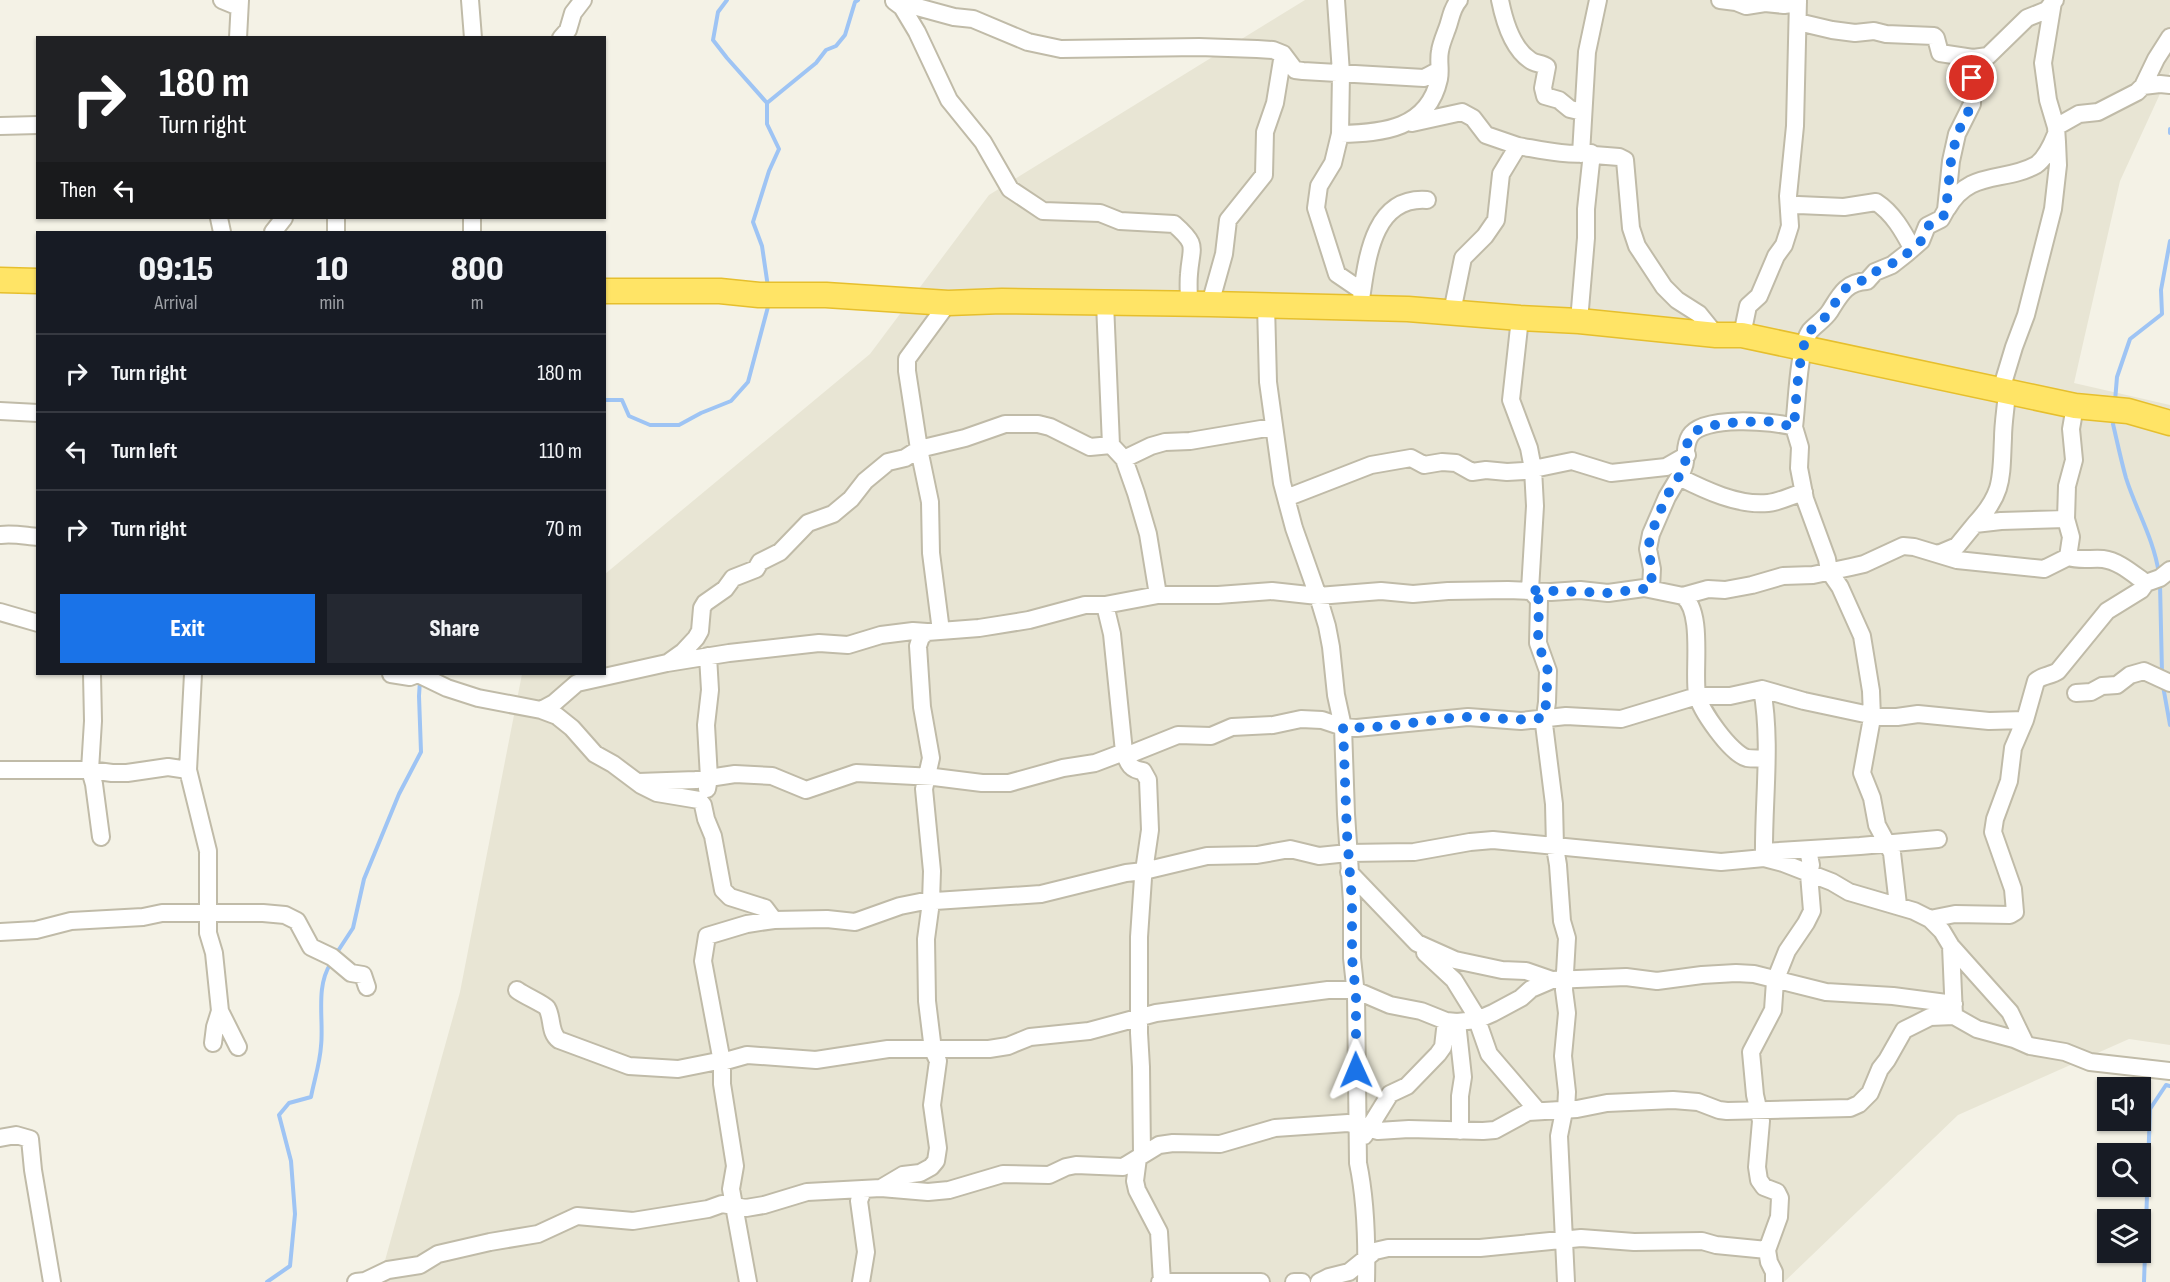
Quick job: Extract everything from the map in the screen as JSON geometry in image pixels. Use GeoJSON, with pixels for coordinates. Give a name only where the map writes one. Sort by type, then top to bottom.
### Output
{"type":"FeatureCollection","features":[{"type":"Feature","properties":{"kind":"highway"},"geometry":{"type":"LineString","coordinates":[[0,280],[36,281]]}},
{"type":"Feature","properties":{"kind":"highway"},"geometry":{"type":"LineString","coordinates":[[606,291],[720,291],[948,303],[1266,305],[1361,299],[1452,312],[1579,321],[1716,335],[1742,335],[2004,391],[2086,407],[2128,411],[2169,422]]}},
{"type":"Feature","properties":{"kind":"street"},"geometry":{"type":"LineString","coordinates":[[222,0],[239,3],[238,36]]}},
{"type":"Feature","properties":{"kind":"street"},"geometry":{"type":"LineString","coordinates":[[470,0],[473,36]]}},
{"type":"Feature","properties":{"kind":"street"},"geometry":{"type":"LineString","coordinates":[[563,36],[568,30],[573,13],[583,0]]}},
{"type":"Feature","properties":{"kind":"street"},"geometry":{"type":"LineString","coordinates":[[1336,0],[1341,73],[1340,134],[1333,163],[1319,186],[1316,208],[1337,274],[1361,299]]}},
{"type":"Feature","properties":{"kind":"street"},"geometry":{"type":"LineString","coordinates":[[1500,0],[1518,49],[1530,60],[1547,67],[1545,96],[1559,100],[1570,109],[1583,112]]}},
{"type":"Feature","properties":{"kind":"street"},"geometry":{"type":"LineString","coordinates":[[1579,321],[1591,162],[1588,155],[1583,112],[1587,52],[1598,0]]}},
{"type":"Feature","properties":{"kind":"street"},"geometry":{"type":"LineString","coordinates":[[1720,0],[1746,6],[1759,3],[1784,5],[1798,2],[1795,126],[1788,196],[1790,226],[1786,240],[1776,256],[1759,296],[1748,306],[1742,335]]}},
{"type":"Feature","properties":{"kind":"street"},"geometry":{"type":"LineString","coordinates":[[1798,22],[1855,33],[1874,31],[1886,34],[1934,36],[1940,53],[1973,58],[1988,56],[2024,20],[2037,12],[2047,10],[2054,1]]}},
{"type":"Feature","properties":{"kind":"street"},"geometry":{"type":"LineString","coordinates":[[1938,554],[1957,546],[1990,508],[1998,488],[2003,461],[2004,391],[2050,222],[2058,165],[2056,130],[2048,100],[2043,63],[2054,1]]}},
{"type":"Feature","properties":{"kind":"street"},"geometry":{"type":"LineString","coordinates":[[1405,125],[1422,113],[1434,95],[1439,81],[1439,52],[1456,2]]}},
{"type":"Feature","properties":{"kind":"street"},"geometry":{"type":"LineString","coordinates":[[897,3],[954,17],[973,19],[1028,42],[1061,49],[1222,47],[1273,50],[1283,54],[1298,71],[1424,78],[1439,70]]}},
{"type":"Feature","properties":{"kind":"street"},"geometry":{"type":"LineString","coordinates":[[897,3],[917,32],[949,100],[983,142],[1010,189],[1043,211],[1100,213],[1120,221],[1174,224],[1188,238],[1193,249],[1188,274],[1199,304]]}},
{"type":"Feature","properties":{"kind":"street"},"geometry":{"type":"LineString","coordinates":[[1898,905],[1894,863],[1889,844],[1877,825],[1872,798],[1862,773],[1870,740],[1871,691],[1862,636],[1840,586],[1829,572],[1827,559],[1820,545],[1803,492],[1799,468],[1800,447],[1794,427],[1804,349],[1811,330],[1827,315],[1843,292],[1857,281],[1870,279],[1875,272],[1901,259],[1921,241],[1928,226],[1941,219],[1954,196],[1975,183],[2037,164],[2050,146],[2056,130],[2079,114],[2098,112],[2129,97],[2143,86],[2170,37]]}},
{"type":"Feature","properties":{"kind":"street"},"geometry":{"type":"LineString","coordinates":[[1199,304],[1224,254],[1228,220],[1264,175],[1266,132],[1275,103],[1283,54]]}},
{"type":"Feature","properties":{"kind":"street"},"geometry":{"type":"LineString","coordinates":[[1946,210],[1951,161],[1957,134],[1972,104],[1973,58]]}},
{"type":"Feature","properties":{"kind":"street"},"geometry":{"type":"LineString","coordinates":[[1408,78],[1434,95]]}},
{"type":"Feature","properties":{"kind":"street"},"geometry":{"type":"LineString","coordinates":[[2143,86],[2170,85]]}},
{"type":"Feature","properties":{"kind":"street"},"geometry":{"type":"LineString","coordinates":[[1340,134],[1367,133],[1462,112],[1473,118],[1486,135],[1518,146],[1619,157],[1625,160],[1631,228],[1637,246],[1664,287],[1677,300],[1699,314],[1716,335]]}},
{"type":"Feature","properties":{"kind":"street"},"geometry":{"type":"LineString","coordinates":[[0,126],[36,125]]}},
{"type":"Feature","properties":{"kind":"street"},"geometry":{"type":"LineString","coordinates":[[1452,312],[1463,258],[1485,236],[1496,220],[1502,174],[1518,146]]}},
{"type":"Feature","properties":{"kind":"street"},"geometry":{"type":"LineString","coordinates":[[1361,299],[1374,236],[1383,218],[1407,201],[1427,200]]}},
{"type":"Feature","properties":{"kind":"street"},"geometry":{"type":"LineString","coordinates":[[1790,206],[1844,207],[1876,202],[1903,230],[1912,248]]}},
{"type":"Feature","properties":{"kind":"street"},"geometry":{"type":"LineString","coordinates":[[274,231],[283,219]]}},
{"type":"Feature","properties":{"kind":"street"},"geometry":{"type":"LineString","coordinates":[[934,631],[930,501],[919,449],[907,359],[948,303]]}},
{"type":"Feature","properties":{"kind":"street"},"geometry":{"type":"LineString","coordinates":[[1105,303],[1111,445],[1124,459],[1148,534],[1158,595]]}},
{"type":"Feature","properties":{"kind":"street"},"geometry":{"type":"LineString","coordinates":[[1266,305],[1268,382],[1286,498],[1318,596],[1331,647],[1332,671],[1343,727],[1355,990],[1358,1163],[1362,1176],[1364,1205],[1366,1282]]}},
{"type":"Feature","properties":{"kind":"street"},"geometry":{"type":"LineString","coordinates":[[1520,318],[1511,400],[1529,448],[1533,469],[1535,506],[1530,590],[1539,600],[1538,643],[1548,671],[1545,717],[1562,921],[1567,938],[1558,979],[1564,990],[1567,1013],[1563,1056],[1567,1082],[1566,1110],[1559,1136],[1566,1282]]}},
{"type":"Feature","properties":{"kind":"street"},"geometry":{"type":"LineString","coordinates":[[2068,557],[2071,537],[2066,519],[2067,486],[2074,460],[2071,429],[2086,407]]}},
{"type":"Feature","properties":{"kind":"street"},"geometry":{"type":"LineString","coordinates":[[0,411],[36,413]]}},
{"type":"Feature","properties":{"kind":"street"},"geometry":{"type":"LineString","coordinates":[[1651,588],[1652,569],[1648,549],[1651,534],[1666,497],[1685,467],[1688,440],[1691,434],[1701,428],[1725,423],[1767,421],[1794,427]]}},
{"type":"Feature","properties":{"kind":"street"},"geometry":{"type":"LineString","coordinates":[[667,663],[683,652],[696,638],[700,631],[703,606],[725,589],[733,578],[756,569],[760,562],[780,552],[807,523],[833,514],[884,465],[905,458],[919,449],[1010,424],[1042,425],[1090,447],[1111,445]]}},
{"type":"Feature","properties":{"kind":"street"},"geometry":{"type":"LineString","coordinates":[[1124,459],[1165,442],[1190,441],[1274,427]]}},
{"type":"Feature","properties":{"kind":"street"},"geometry":{"type":"LineString","coordinates":[[1286,498],[1371,465],[1411,458],[1424,465],[1435,462],[1456,463],[1472,472],[1486,470],[1508,472],[1572,461],[1611,473],[1666,467],[1687,455]]}},
{"type":"Feature","properties":{"kind":"street"},"geometry":{"type":"LineString","coordinates":[[1679,477],[1730,499],[1747,502],[1766,503],[1803,492]]}},
{"type":"Feature","properties":{"kind":"street"},"geometry":{"type":"LineString","coordinates":[[1975,524],[2066,519]]}},
{"type":"Feature","properties":{"kind":"street"},"geometry":{"type":"LineString","coordinates":[[0,535],[36,537]]}},
{"type":"Feature","properties":{"kind":"street"},"geometry":{"type":"LineString","coordinates":[[541,710],[554,703],[577,683],[667,663],[819,643],[848,645],[881,635],[913,631],[979,628],[1029,620],[1075,607],[1105,605],[1158,595],[1218,595],[1272,591],[1318,596],[1381,591],[1413,594],[1448,591],[1530,590],[1608,593],[1651,588],[1656,592],[1683,596],[1708,590],[1731,589],[1783,576],[1829,572],[1864,564],[1903,546],[1957,560],[2044,569],[2068,557],[2076,560],[2104,559],[2123,567],[2146,583]]}},
{"type":"Feature","properties":{"kind":"street"},"geometry":{"type":"LineString","coordinates":[[1930,919],[1955,914],[2010,915],[2015,912],[2013,889],[1993,832],[1995,819],[2011,773],[2013,748],[2025,720],[2036,681],[2058,671],[2107,611],[2141,590],[2146,583],[2160,578],[2170,570]]}},
{"type":"Feature","properties":{"kind":"street"},"geometry":{"type":"LineString","coordinates":[[1683,596],[1691,605],[1696,635],[1697,696],[1710,720],[1732,747],[1746,758],[1766,759]]}},
{"type":"Feature","properties":{"kind":"street"},"geometry":{"type":"LineString","coordinates":[[1105,605],[1112,634],[1124,752],[1129,765],[1136,770],[1143,771],[1148,780],[1150,837],[1144,871],[1139,936],[1140,1156],[1135,1181],[1137,1190],[1159,1232],[1162,1282],[1261,1282]]}},
{"type":"Feature","properties":{"kind":"street"},"geometry":{"type":"LineString","coordinates":[[0,612],[36,621]]}},
{"type":"Feature","properties":{"kind":"street"},"geometry":{"type":"LineString","coordinates":[[881,1188],[903,1175],[920,1173],[931,1167],[936,1161],[938,1148],[932,1105],[938,1061],[933,1050],[927,1001],[926,939],[931,903],[932,871],[924,804],[926,777],[931,758],[922,707],[918,646],[920,639],[934,631]]}},
{"type":"Feature","properties":{"kind":"street"},"geometry":{"type":"LineString","coordinates":[[708,656],[710,690],[706,725],[709,778],[703,805],[705,819],[712,836],[723,890],[730,897],[765,908],[774,920]]}},
{"type":"Feature","properties":{"kind":"street"},"geometry":{"type":"LineString","coordinates":[[2076,693],[2091,692],[2102,686],[2117,684],[2130,675],[2144,671],[2170,683]]}},
{"type":"Feature","properties":{"kind":"street"},"geometry":{"type":"LineString","coordinates":[[92,675],[93,721],[90,770],[101,837]]}},
{"type":"Feature","properties":{"kind":"street"},"geometry":{"type":"LineString","coordinates":[[193,675],[188,770],[208,851],[207,933],[214,953],[220,1011],[238,1047]]}},
{"type":"Feature","properties":{"kind":"street"},"geometry":{"type":"LineString","coordinates":[[397,675],[410,677],[415,675]]}},
{"type":"Feature","properties":{"kind":"street"},"geometry":{"type":"LineString","coordinates":[[420,675],[447,688],[478,698],[541,710],[565,721],[595,754],[638,782],[657,793],[697,800],[703,805]]}},
{"type":"Feature","properties":{"kind":"street"},"geometry":{"type":"LineString","coordinates":[[638,782],[709,778],[735,774],[772,776],[806,790],[852,773],[1009,783],[1063,768],[1095,763],[1124,752],[1133,753],[1178,735],[1211,736],[1232,727],[1273,725],[1301,719],[1322,720],[1343,727],[1370,728],[1468,717],[1521,721],[1545,717],[1622,719],[1697,696],[1723,697],[1762,688],[1811,703],[1889,717],[1918,714],[1989,721],[2025,720]]}},
{"type":"Feature","properties":{"kind":"street"},"geometry":{"type":"LineString","coordinates":[[1762,688],[1766,707],[1764,855]]}},
{"type":"Feature","properties":{"kind":"street"},"geometry":{"type":"LineString","coordinates":[[0,770],[90,770],[127,773],[168,767],[188,770]]}},
{"type":"Feature","properties":{"kind":"street"},"geometry":{"type":"LineString","coordinates":[[748,1282],[731,1189],[735,1166],[722,1084],[722,1062],[703,961],[707,936],[747,924],[774,920],[827,919],[855,922],[900,906],[920,902],[1041,894],[1207,856],[1257,855],[1290,849],[1319,856],[1414,852],[1493,840],[1721,862],[1808,850],[1938,839]]}},
{"type":"Feature","properties":{"kind":"street"},"geometry":{"type":"LineString","coordinates":[[1774,1282],[1774,1272],[1767,1250],[1779,1217],[1781,1202],[1777,1192],[1764,1187],[1759,1180],[1757,1167],[1761,1131],[1760,1111],[1755,1095],[1751,1052],[1773,1010],[1775,981],[1790,943],[1806,924],[1812,911],[1808,850]]}},
{"type":"Feature","properties":{"kind":"street"},"geometry":{"type":"LineString","coordinates":[[1764,855],[1832,882],[1849,892],[1898,905],[1930,919],[2010,1012],[2025,1043]]}},
{"type":"Feature","properties":{"kind":"street"},"geometry":{"type":"LineString","coordinates":[[1349,872],[1417,943],[1428,958],[1454,980],[1478,1020],[1489,1054],[1534,1111],[1561,1132]]}},
{"type":"Feature","properties":{"kind":"street"},"geometry":{"type":"LineString","coordinates":[[0,932],[36,930],[71,921],[143,917],[162,913],[285,915],[300,924],[311,947],[332,957],[351,973],[363,975],[367,987]]}},
{"type":"Feature","properties":{"kind":"street"},"geometry":{"type":"LineString","coordinates":[[1417,943],[1455,960],[1502,970],[1531,972],[1558,979],[1626,977],[1657,981],[1736,973],[1754,974],[1826,992],[1893,996],[1954,1010],[1977,1029],[2065,1052],[2090,1062],[2170,1071]]}},
{"type":"Feature","properties":{"kind":"street"},"geometry":{"type":"LineString","coordinates":[[1951,946],[1954,1010]]}},
{"type":"Feature","properties":{"kind":"street"},"geometry":{"type":"LineString","coordinates":[[517,990],[545,1006],[555,1038],[628,1066],[678,1069],[722,1062],[747,1054],[816,1060],[888,1049],[933,1050],[1008,1046],[1030,1037],[1089,1031],[1140,1017],[1193,1007],[1235,1004],[1311,991],[1355,990],[1390,1005],[1421,1011],[1451,1021],[1478,1020],[1521,998],[1531,989],[1558,979]]}},
{"type":"Feature","properties":{"kind":"street"},"geometry":{"type":"LineString","coordinates":[[356,1282],[365,1281],[388,1270],[420,1265],[438,1254],[538,1234],[578,1216],[633,1221],[708,1209],[722,1204],[736,1207],[764,1205],[807,1192],[881,1188],[928,1192],[949,1190],[1003,1174],[1049,1175],[1076,1165],[1123,1167],[1167,1143],[1220,1144],[1275,1128],[1358,1124],[1383,1132],[1409,1129],[1495,1130],[1534,1111],[1566,1110],[1607,1103],[1673,1100],[1698,1102],[1719,1110],[1760,1111],[1807,1108],[1837,1110],[1859,1104],[1870,1093],[1880,1069],[1904,1030],[1930,1017],[1954,1010]]}},
{"type":"Feature","properties":{"kind":"street"},"geometry":{"type":"LineString","coordinates":[[213,1043],[220,1011]]}},
{"type":"Feature","properties":{"kind":"street"},"geometry":{"type":"LineString","coordinates":[[1358,1124],[1378,1114],[1390,1094],[1407,1086],[1438,1054],[1443,1047],[1451,1021]]}},
{"type":"Feature","properties":{"kind":"street"},"geometry":{"type":"LineString","coordinates":[[1451,1021],[1463,1077],[1460,1096],[1460,1131]]}},
{"type":"Feature","properties":{"kind":"street"},"geometry":{"type":"LineString","coordinates":[[0,1138],[16,1135],[30,1138],[33,1170],[52,1282]]}},
{"type":"Feature","properties":{"kind":"street"},"geometry":{"type":"LineString","coordinates":[[1123,1167],[1135,1181]]}},
{"type":"Feature","properties":{"kind":"street"},"geometry":{"type":"LineString","coordinates":[[861,1282],[866,1252],[859,1201],[863,1190]]}},
{"type":"Feature","properties":{"kind":"street"},"geometry":{"type":"LineString","coordinates":[[1319,1282],[1329,1277],[1345,1277],[1375,1251],[1388,1248],[1480,1248],[1599,1239],[1634,1242],[1702,1241],[1716,1245],[1767,1250]]}},
{"type":"Feature","properties":{"kind":"street"},"geometry":{"type":"LineString","coordinates":[[1294,1282],[1302,1282]]}},
{"type":"Feature","properties":{"kind":"shaded area"},"geometry":{"type":"Polygon","coordinates":[[[1305,0],[2170,0],[2170,72],[2120,181],[2074,383],[2170,405],[2170,1045],[2129,1039],[1958,1115],[1784,1282],[379,1282],[460,992],[522,675],[606,675],[606,573],[870,354],[989,195],[1305,0]]]}},
{"type":"Feature","properties":{"kind":"waterway"},"geometry":{"type":"LineString","coordinates":[[727,0],[718,12],[713,40],[767,103],[767,124],[779,149],[769,171],[753,222],[762,246],[768,287]]}},
{"type":"Feature","properties":{"kind":"waterway"},"geometry":{"type":"LineString","coordinates":[[767,103],[816,63],[826,50],[836,46],[845,35],[855,2],[858,0]]}},
{"type":"Feature","properties":{"kind":"waterway"},"geometry":{"type":"LineString","coordinates":[[2115,401],[2117,377],[2130,339],[2162,314],[2161,290],[2170,241]]}},
{"type":"Feature","properties":{"kind":"waterway"},"geometry":{"type":"LineString","coordinates":[[606,400],[622,400],[629,416],[650,425],[679,425],[731,401],[748,382],[769,303]]}},
{"type":"Feature","properties":{"kind":"waterway"},"geometry":{"type":"LineString","coordinates":[[2114,418],[2113,424],[2126,478],[2149,537],[2159,574]]}},
{"type":"Feature","properties":{"kind":"waterway"},"geometry":{"type":"LineString","coordinates":[[2160,584],[2162,673]]}},
{"type":"Feature","properties":{"kind":"waterway"},"geometry":{"type":"LineString","coordinates":[[336,954],[353,928],[364,879],[399,794],[421,752],[420,680]]}},
{"type":"Feature","properties":{"kind":"waterway"},"geometry":{"type":"LineString","coordinates":[[2163,686],[2170,725]]}},
{"type":"Feature","properties":{"kind":"waterway"},"geometry":{"type":"LineString","coordinates":[[267,1282],[290,1266],[295,1214],[291,1161],[279,1115],[289,1103],[311,1097],[322,1036],[323,982],[331,963]]}},
{"type":"Feature","properties":{"kind":"waterway"},"geometry":{"type":"LineString","coordinates":[[2144,1282],[2150,1109],[2166,1085],[2170,1086]]}},
{"type":"Feature","properties":{"kind":"route"},"geometry":{"type":"LineString","coordinates":[[1356,1070],[1356,995],[1352,958],[1352,902],[1343,727],[1370,728],[1468,717],[1521,721],[1545,717],[1548,671],[1538,643],[1539,600],[1530,590],[1551,592],[1580,590],[1608,593],[1651,588],[1652,569],[1648,549],[1651,534],[1666,497],[1685,467],[1686,447],[1691,434],[1701,428],[1725,423],[1767,421],[1794,427],[1808,334],[1827,315],[1843,292],[1857,281],[1870,279],[1875,272],[1901,259],[1921,241],[1928,226],[1943,217],[1957,134],[1972,104],[1972,78]]}}]}
